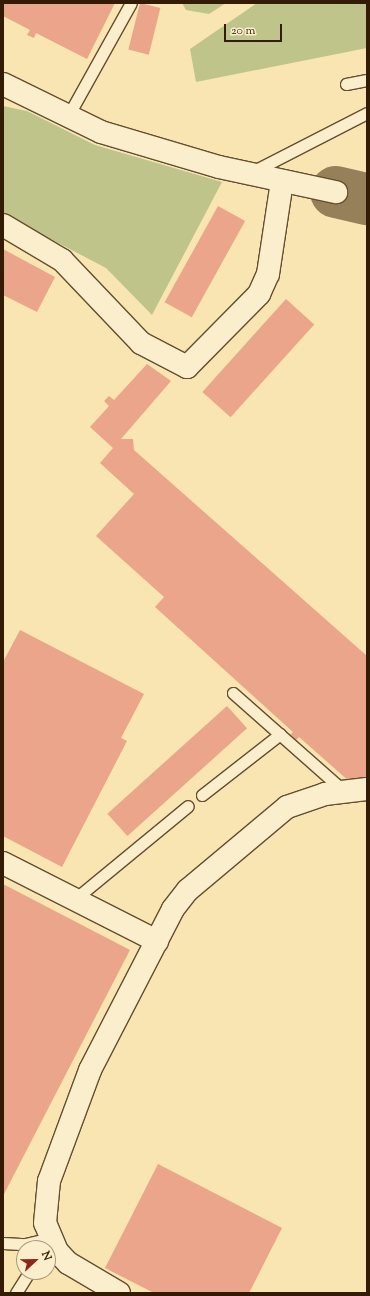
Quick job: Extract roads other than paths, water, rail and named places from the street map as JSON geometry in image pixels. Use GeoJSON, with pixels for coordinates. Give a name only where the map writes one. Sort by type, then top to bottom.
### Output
{"type":"FeatureCollection","features":[{"type":"Feature","properties":{"kind":"street"},"geometry":{"type":"LineString","coordinates":[[3,84],[101,132],[248,174],[336,192]]}},
{"type":"Feature","properties":{"kind":"street"},"geometry":{"type":"LineString","coordinates":[[3,225],[62,260],[141,343],[187,367],[259,294],[268,274],[282,181]]}},
{"type":"Feature","properties":{"kind":"street"},"geometry":{"type":"LineString","coordinates":[[47,1240],[45,1223],[49,1181],[90,1070],[172,909],[188,890],[261,825],[287,807],[325,794],[367,789]]}},
{"type":"Feature","properties":{"kind":"street"},"geometry":{"type":"LineString","coordinates":[[3,863],[157,941]]}},
{"type":"Feature","properties":{"kind":"street"},"geometry":{"type":"LineString","coordinates":[[56,1252],[68,1263],[119,1293]]}},
{"type":"Feature","properties":{"kind":"lane"},"geometry":{"type":"LineString","coordinates":[[68,116],[131,3]]}},
{"type":"Feature","properties":{"kind":"lane"},"geometry":{"type":"LineString","coordinates":[[346,84],[367,80]]}},
{"type":"Feature","properties":{"kind":"lane"},"geometry":{"type":"LineString","coordinates":[[248,174],[367,112]]}},
{"type":"Feature","properties":{"kind":"lane"},"geometry":{"type":"LineString","coordinates":[[233,693],[345,792]]}},
{"type":"Feature","properties":{"kind":"lane"},"geometry":{"type":"LineString","coordinates":[[202,795],[280,734]]}},
{"type":"Feature","properties":{"kind":"lane"},"geometry":{"type":"LineString","coordinates":[[75,899],[188,806]]}},
{"type":"Feature","properties":{"kind":"lane"},"geometry":{"type":"LineString","coordinates":[[3,1243],[16,1244]]}},
{"type":"Feature","properties":{"kind":"lane"},"geometry":{"type":"LineString","coordinates":[[16,1293],[24,1280]]}}]}
